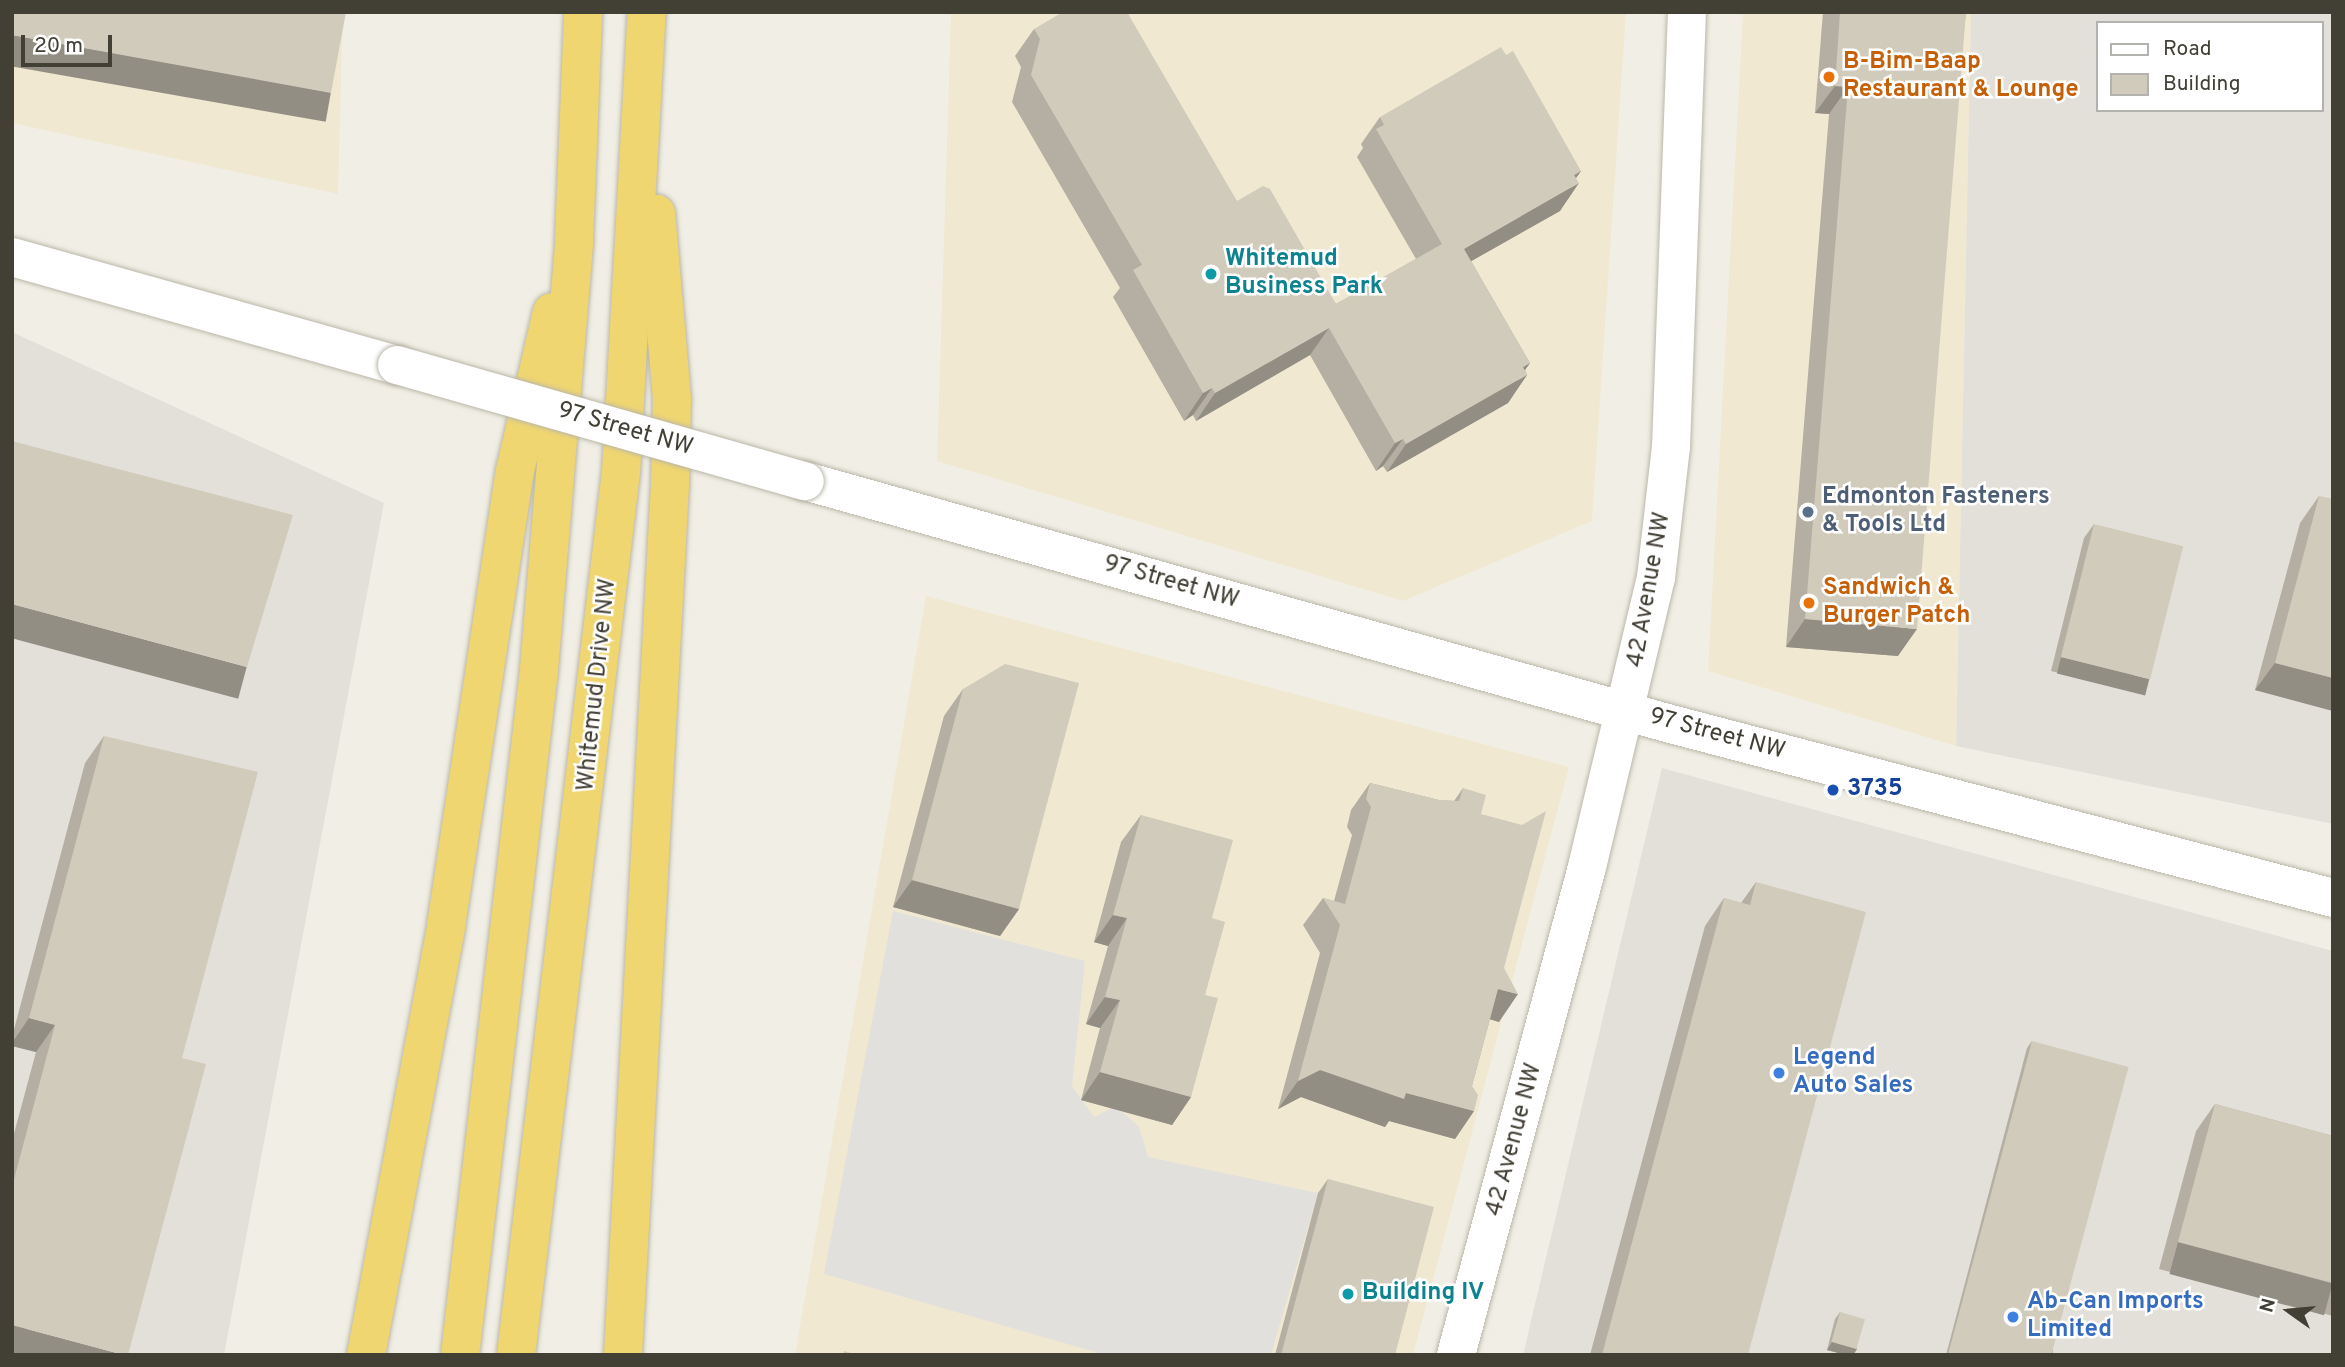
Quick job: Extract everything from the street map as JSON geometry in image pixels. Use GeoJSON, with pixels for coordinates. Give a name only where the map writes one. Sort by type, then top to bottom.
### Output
{"type":"FeatureCollection","features":[{"type":"Feature","properties":{"kind":"highway"},"geometry":{"type":"LineString","coordinates":[[460,1355],[540,670],[574,240],[583,12]]}},
{"type":"Feature","properties":{"kind":"highway","name":"Whitemud Drive NW"},"geometry":{"type":"LineString","coordinates":[[516,1355],[603,655],[621,472],[647,12]]}},
{"type":"Feature","properties":{"kind":"highway"},"geometry":{"type":"LineString","coordinates":[[623,1355],[672,399],[645,76]]}},
{"type":"Feature","properties":{"kind":"highway"},"geometry":{"type":"LineString","coordinates":[[366,1355],[446,926],[517,461],[534,367],[574,240]]}},
{"type":"Feature","properties":{"kind":"street","name":"42 Avenue NW"},"geometry":{"type":"LineString","coordinates":[[1456,1355],[1626,711],[1668,488],[1687,12]]}},
{"type":"Feature","properties":{"kind":"street","name":"97 Street NW"},"geometry":{"type":"LineString","coordinates":[[12,257],[1626,711],[2333,898]]}},
{"type":"Feature","properties":{"kind":"shaded area"},"geometry":{"type":"Polygon","coordinates":[[[12,12],[343,12],[338,194],[12,123],[12,12]]]}},
{"type":"Feature","properties":{"kind":"shaded area"},"geometry":{"type":"Polygon","coordinates":[[[951,12],[1626,12],[1592,521],[1403,601],[937,461],[951,12]]]}},
{"type":"Feature","properties":{"kind":"shaded area"},"geometry":{"type":"Polygon","coordinates":[[[1743,12],[1971,12],[1956,746],[1708,671],[1743,12]]]}},
{"type":"Feature","properties":{"kind":"shaded area"},"geometry":{"type":"Polygon","coordinates":[[[1971,12],[2333,12],[2333,824],[1956,746],[1971,12]]]}},
{"type":"Feature","properties":{"kind":"shaded area"},"geometry":{"type":"Polygon","coordinates":[[[12,332],[384,503],[224,1355],[12,1355],[12,332]]]}},
{"type":"Feature","properties":{"kind":"shaded area"},"geometry":{"type":"Polygon","coordinates":[[[926,596],[1569,767],[1413,1355],[795,1355],[926,596]]]}},
{"type":"Feature","properties":{"kind":"shaded area"},"geometry":{"type":"Polygon","coordinates":[[[1662,768],[2333,951],[2333,1355],[1523,1355],[1662,768]]]}},
{"type":"Feature","properties":{"kind":"shaded area"},"geometry":{"type":"Polygon","coordinates":[[[893,911],[1085,961],[1072,1086],[1094,1117],[1116,1106],[1139,1127],[1148,1157],[1318,1193],[1271,1355],[1106,1355],[824,1274],[893,911]]]}},
{"type":"Feature","properties":{"kind":"building"},"geometry":{"type":"Polygon","coordinates":[[[12,12],[346,12],[331,93],[12,35],[12,12]]]}},
{"type":"Feature","properties":{"kind":"building"},"geometry":{"type":"Polygon","coordinates":[[[1063,12],[1127,12],[1237,201],[1263,186],[1270,189],[1336,304],[1442,244],[1376,129],[1384,125],[1380,117],[1501,47],[1506,55],[1513,51],[1581,171],[1574,175],[1579,183],[1464,249],[1530,363],[1523,367],[1527,375],[1406,444],[1403,439],[1395,443],[1329,328],[1215,393],[1212,388],[1203,393],[1133,270],[1142,265],[1031,75],[1040,39],[1034,29],[1063,12]]]}},
{"type":"Feature","properties":{"kind":"building"},"geometry":{"type":"Polygon","coordinates":[[[1840,12],[1966,12],[1917,629],[1805,619],[1848,87],[1835,86],[1840,12]]]}},
{"type":"Feature","properties":{"kind":"building"},"geometry":{"type":"Polygon","coordinates":[[[12,441],[293,515],[247,667],[12,604],[12,441]]]}},
{"type":"Feature","properties":{"kind":"building"},"geometry":{"type":"Polygon","coordinates":[[[2319,496],[2333,499],[2333,678],[2275,663],[2319,496]]]}},
{"type":"Feature","properties":{"kind":"building"},"geometry":{"type":"Polygon","coordinates":[[[2094,524],[2183,546],[2150,679],[2061,657],[2094,524]]]}},
{"type":"Feature","properties":{"kind":"building"},"geometry":{"type":"Polygon","coordinates":[[[1005,664],[1079,683],[1019,909],[912,880],[963,689],[1005,664]]]}},
{"type":"Feature","properties":{"kind":"building"},"geometry":{"type":"Polygon","coordinates":[[[104,736],[258,772],[182,1058],[206,1064],[128,1355],[12,1325],[12,1187],[55,1025],[29,1018],[104,736]]]}},
{"type":"Feature","properties":{"kind":"building"},"geometry":{"type":"Polygon","coordinates":[[[1370,783],[1439,800],[1459,801],[1463,788],[1486,795],[1481,814],[1522,825],[1546,811],[1504,968],[1518,994],[1498,989],[1472,1086],[1478,1095],[1474,1111],[1406,1093],[1404,1099],[1320,1070],[1298,1081],[1340,925],[1323,898],[1345,904],[1371,807],[1366,799],[1370,783]]]}},
{"type":"Feature","properties":{"kind":"building"},"geometry":{"type":"Polygon","coordinates":[[[1141,815],[1233,840],[1212,918],[1225,922],[1205,995],[1218,998],[1191,1097],[1100,1072],[1120,1000],[1105,997],[1127,918],[1113,915],[1141,815]]]}},
{"type":"Feature","properties":{"kind":"building"},"geometry":{"type":"Polygon","coordinates":[[[1756,882],[1866,912],[1748,1355],[1602,1355],[1724,898],[1750,905],[1756,882]]]}},
{"type":"Feature","properties":{"kind":"building"},"geometry":{"type":"Polygon","coordinates":[[[2032,1041],[2129,1067],[2051,1355],[1948,1355],[2032,1041]]]}},
{"type":"Feature","properties":{"kind":"building"},"geometry":{"type":"Polygon","coordinates":[[[2215,1104],[2333,1136],[2333,1283],[2178,1242],[2215,1104]]]}},
{"type":"Feature","properties":{"kind":"building","name":"Building IV"},"geometry":{"type":"Polygon","coordinates":[[[1328,1179],[1434,1207],[1395,1355],[1281,1355],[1328,1179]]]}},
{"type":"Feature","properties":{"kind":"building"},"geometry":{"type":"Polygon","coordinates":[[[1840,1312],[1865,1319],[1856,1349],[1831,1342],[1840,1312]]]}},
{"type":"Feature","properties":{"kind":"place","name":"B-Bim-Baap Restaurant & Lounge"},"geometry":{"type":"Point","coordinates":[1829,77]}},
{"type":"Feature","properties":{"kind":"place","name":"Whitemud Business Park"},"geometry":{"type":"Point","coordinates":[1211,274]}},
{"type":"Feature","properties":{"kind":"place","name":"Edmonton Fasteners & Tools Ltd"},"geometry":{"type":"Point","coordinates":[1808,512]}},
{"type":"Feature","properties":{"kind":"place","name":"Sandwich & Burger Patch"},"geometry":{"type":"Point","coordinates":[1809,603]}},
{"type":"Feature","properties":{"kind":"place","name":"3735"},"geometry":{"type":"Point","coordinates":[1833,790]}},
{"type":"Feature","properties":{"kind":"place","name":"Legend Auto Sales"},"geometry":{"type":"Point","coordinates":[1779,1073]}},
{"type":"Feature","properties":{"kind":"place","name":"Building IV"},"geometry":{"type":"Point","coordinates":[1348,1294]}},
{"type":"Feature","properties":{"kind":"place","name":"Ab-Can Imports Limited"},"geometry":{"type":"Point","coordinates":[2013,1317]}}]}
